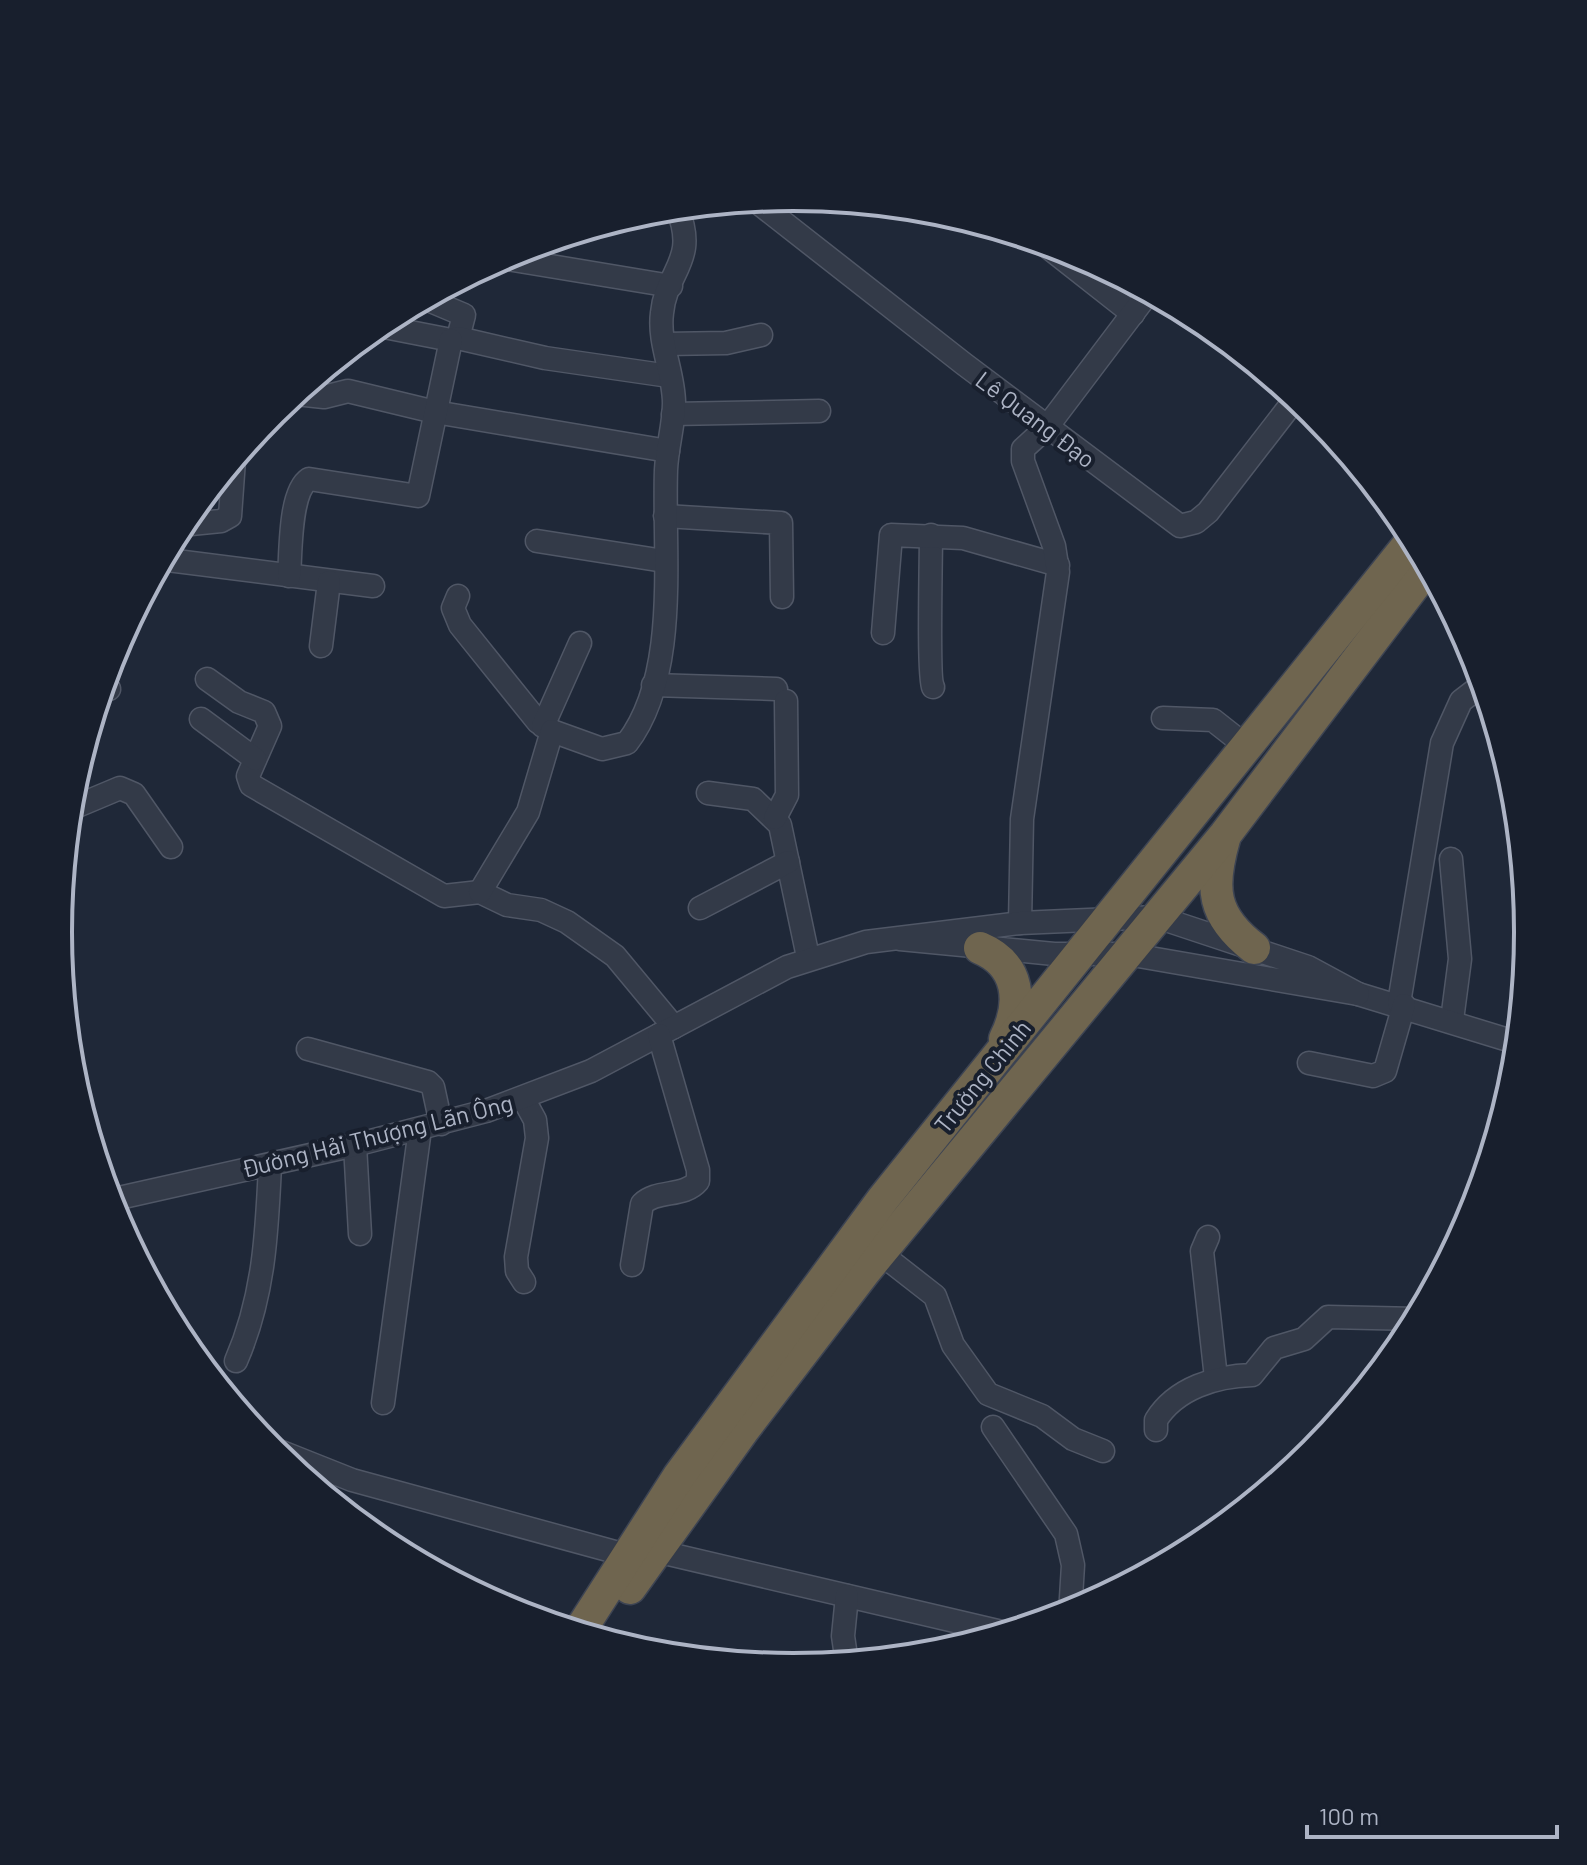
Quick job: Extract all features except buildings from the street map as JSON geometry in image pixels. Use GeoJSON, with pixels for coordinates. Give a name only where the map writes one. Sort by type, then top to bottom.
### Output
{"type":"FeatureCollection","features":[{"type":"Feature","properties":{"kind":"highway","name":"Trường Chinh"},"geometry":{"type":"LineString","coordinates":[[605,1628],[679,1476],[865,1225],[1404,550]]}},
{"type":"Feature","properties":{"kind":"highway","name":"Trường Chinh"},"geometry":{"type":"LineString","coordinates":[[586,1623],[744,1429],[880,1253],[1225,835],[1421,577]]}},
{"type":"Feature","properties":{"kind":"highway"},"geometry":{"type":"LineString","coordinates":[[1225,835],[1215,872],[1218,900],[1228,924],[1254,948]]}},
{"type":"Feature","properties":{"kind":"highway"},"geometry":{"type":"LineString","coordinates":[[980,948],[998,956],[1013,982],[1015,1004],[1011,1026],[994,1061]]}},
{"type":"Feature","properties":{"kind":"street","name":"Lê Quang Đạo"},"geometry":{"type":"LineString","coordinates":[[770,212],[1171,522],[1187,526],[1208,512],[1292,411]]}},
{"type":"Feature","properties":{"kind":"street"},"geometry":{"type":"LineString","coordinates":[[458,596],[453,608],[460,625],[548,728],[591,746],[619,747],[635,732],[653,685],[660,655],[668,451],[673,414],[661,314],[685,251],[682,220]]}},
{"type":"Feature","properties":{"kind":"street"},"geometry":{"type":"LineString","coordinates":[[527,262],[671,286]]}},
{"type":"Feature","properties":{"kind":"street"},"geometry":{"type":"LineString","coordinates":[[1074,268],[1133,314]]}},
{"type":"Feature","properties":{"kind":"street"},"geometry":{"type":"LineString","coordinates":[[1020,923],[1022,819],[1058,565],[1023,461],[1023,449],[1047,427],[1142,301]]}},
{"type":"Feature","properties":{"kind":"street"},"geometry":{"type":"LineString","coordinates":[[289,576],[296,502],[302,483],[319,478],[418,496],[435,412],[454,339],[464,315],[439,305]]}},
{"type":"Feature","properties":{"kind":"street"},"geometry":{"type":"LineString","coordinates":[[399,329],[545,358],[669,376]]}},
{"type":"Feature","properties":{"kind":"street"},"geometry":{"type":"LineString","coordinates":[[665,344],[726,343],[761,335]]}},
{"type":"Feature","properties":{"kind":"street"},"geometry":{"type":"LineString","coordinates":[[312,396],[324,397],[348,391],[435,412],[668,451]]}},
{"type":"Feature","properties":{"kind":"street"},"geometry":{"type":"LineString","coordinates":[[673,414],[819,411]]}},
{"type":"Feature","properties":{"kind":"street"},"geometry":{"type":"LineString","coordinates":[[200,523],[221,521],[230,516],[233,479]]}},
{"type":"Feature","properties":{"kind":"street"},"geometry":{"type":"LineString","coordinates":[[665,516],[781,523],[782,597]]}},
{"type":"Feature","properties":{"kind":"street"},"geometry":{"type":"LineString","coordinates":[[883,633],[891,535],[975,540],[1058,565]]}},
{"type":"Feature","properties":{"kind":"street"},"geometry":{"type":"LineString","coordinates":[[931,535],[932,639],[929,677],[933,687]]}},
{"type":"Feature","properties":{"kind":"street"},"geometry":{"type":"LineString","coordinates":[[537,541],[664,561]]}},
{"type":"Feature","properties":{"kind":"street"},"geometry":{"type":"LineString","coordinates":[[177,559],[373,586]]}},
{"type":"Feature","properties":{"kind":"street"},"geometry":{"type":"LineString","coordinates":[[321,646],[329,582]]}},
{"type":"Feature","properties":{"kind":"street"},"geometry":{"type":"LineString","coordinates":[[480,892],[528,812],[548,728],[580,643]]}},
{"type":"Feature","properties":{"kind":"street"},"geometry":{"type":"LineString","coordinates":[[207,679],[239,702],[264,712],[269,718],[270,726],[249,781],[260,791],[444,896],[480,892],[515,908],[549,913],[587,934],[640,981],[667,1031],[698,1181],[690,1189],[654,1197],[642,1204],[632,1265]]}},
{"type":"Feature","properties":{"kind":"street"},"geometry":{"type":"LineString","coordinates":[[653,685],[781,695],[787,795],[775,818]]}},
{"type":"Feature","properties":{"kind":"street"},"geometry":{"type":"LineString","coordinates":[[1309,1063],[1373,1076],[1385,1071],[1402,1004],[1442,743],[1461,701],[1473,691]]}},
{"type":"Feature","properties":{"kind":"street"},"geometry":{"type":"LineString","coordinates":[[1163,718],[1213,720],[1246,746]]}},
{"type":"Feature","properties":{"kind":"street"},"geometry":{"type":"LineString","coordinates":[[201,719],[255,759]]}},
{"type":"Feature","properties":{"kind":"street"},"geometry":{"type":"LineString","coordinates":[[84,803],[120,788],[134,794],[171,847]]}},
{"type":"Feature","properties":{"kind":"street"},"geometry":{"type":"LineString","coordinates":[[708,793],[753,799],[775,818],[788,862],[808,957]]}},
{"type":"Feature","properties":{"kind":"street"},"geometry":{"type":"LineString","coordinates":[[1451,859],[1460,959],[1452,1020]]}},
{"type":"Feature","properties":{"kind":"street"},"geometry":{"type":"LineString","coordinates":[[700,908],[788,862]]}},
{"type":"Feature","properties":{"kind":"street","name":"Đường Hải Thượng Lãn Ông"},"geometry":{"type":"LineString","coordinates":[[123,1197],[430,1127],[523,1098],[571,1080],[764,977],[808,957],[848,945],[1020,923],[1157,917],[1308,967],[1358,994]]}},
{"type":"Feature","properties":{"kind":"street","name":"Đường Hải Thượng Lãn Ông"},"geometry":{"type":"LineString","coordinates":[[900,939],[980,948],[1127,954],[1358,994],[1402,1004],[1507,1039]]}},
{"type":"Feature","properties":{"kind":"street"},"geometry":{"type":"LineString","coordinates":[[308,1049],[428,1082],[433,1087],[430,1127],[383,1403]]}},
{"type":"Feature","properties":{"kind":"street"},"geometry":{"type":"LineString","coordinates":[[523,1098],[535,1120],[537,1138],[516,1257],[517,1271],[524,1282]]}},
{"type":"Feature","properties":{"kind":"street"},"geometry":{"type":"LineString","coordinates":[[355,1145],[360,1234]]}},
{"type":"Feature","properties":{"kind":"street"},"geometry":{"type":"LineString","coordinates":[[236,1361],[250,1330],[260,1292],[267,1238],[270,1165]]}},
{"type":"Feature","properties":{"kind":"street"},"geometry":{"type":"LineString","coordinates":[[1208,1237],[1202,1251],[1216,1378]]}},
{"type":"Feature","properties":{"kind":"street"},"geometry":{"type":"LineString","coordinates":[[880,1253],[935,1296],[953,1345],[988,1394],[1042,1416],[1079,1443],[1103,1451]]}},
{"type":"Feature","properties":{"kind":"street"},"geometry":{"type":"LineString","coordinates":[[1156,1430],[1156,1420],[1164,1408],[1216,1378],[1252,1375],[1274,1348],[1304,1339],[1328,1317],[1402,1319]]}},
{"type":"Feature","properties":{"kind":"street"},"geometry":{"type":"LineString","coordinates":[[993,1427],[1066,1534],[1073,1565],[1071,1599]]}},
{"type":"Feature","properties":{"kind":"street"},"geometry":{"type":"LineString","coordinates":[[302,1460],[352,1480],[641,1553],[984,1628]]}},
{"type":"Feature","properties":{"kind":"street"},"geometry":{"type":"LineString","coordinates":[[845,1652],[843,1636],[847,1596]]}}]}
